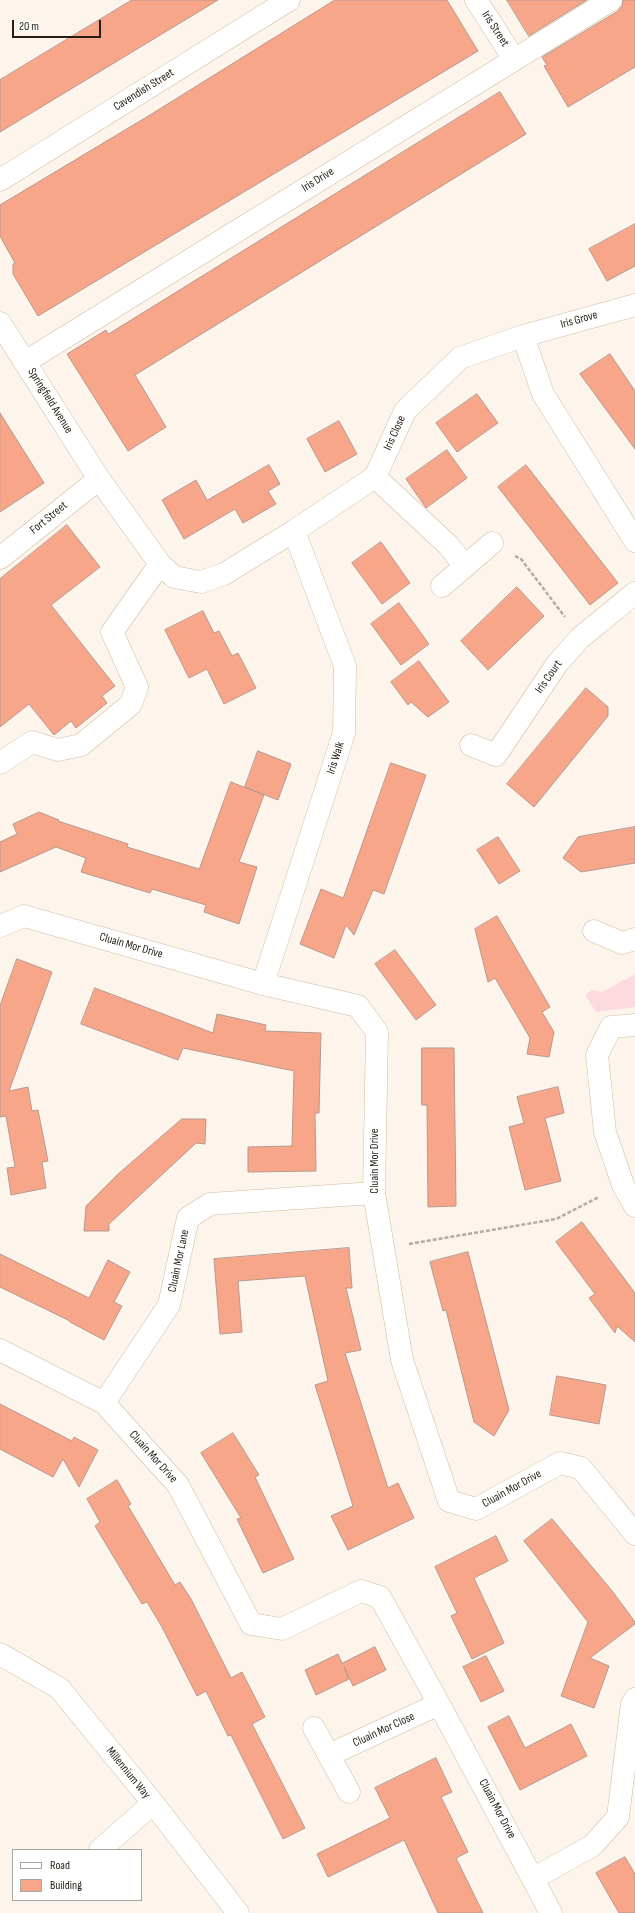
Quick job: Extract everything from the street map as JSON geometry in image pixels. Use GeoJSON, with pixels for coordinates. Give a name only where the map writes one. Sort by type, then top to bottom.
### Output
{"type":"FeatureCollection","features":[{"type":"Feature","properties":{"kind":"street","name":"Cavendish Street"},"geometry":{"type":"LineString","coordinates":[[0,180],[289,0]]}},
{"type":"Feature","properties":{"kind":"street","name":"Iris Street"},"geometry":{"type":"LineString","coordinates":[[476,0],[514,59]]}},
{"type":"Feature","properties":{"kind":"street","name":"Iris Drive"},"geometry":{"type":"LineString","coordinates":[[25,362],[611,0]]}},
{"type":"Feature","properties":{"kind":"street","name":"Iris Grove"},"geometry":{"type":"LineString","coordinates":[[523,336],[635,305]]}},
{"type":"Feature","properties":{"kind":"street","name":"Springfield Avenue"},"geometry":{"type":"LineString","coordinates":[[0,323],[6,346],[25,362],[99,479]]}},
{"type":"Feature","properties":{"kind":"street","name":"Iris Close"},"geometry":{"type":"LineString","coordinates":[[375,477],[405,411],[449,368],[460,358],[523,336]]}},
{"type":"Feature","properties":{"kind":"street"},"geometry":{"type":"LineString","coordinates":[[523,336],[543,394],[635,542]]}},
{"type":"Feature","properties":{"kind":"street"},"geometry":{"type":"LineString","coordinates":[[99,479],[160,564],[174,577],[201,582],[224,574],[294,531],[375,477],[448,545],[465,566]]}},
{"type":"Feature","properties":{"kind":"street","name":"Fort Street"},"geometry":{"type":"LineString","coordinates":[[0,558],[99,479]]}},
{"type":"Feature","properties":{"kind":"street","name":"Iris Walk"},"geometry":{"type":"LineString","coordinates":[[263,984],[344,733],[345,666],[294,531]]}},
{"type":"Feature","properties":{"kind":"street"},"geometry":{"type":"LineString","coordinates":[[442,586],[492,543]]}},
{"type":"Feature","properties":{"kind":"street"},"geometry":{"type":"LineString","coordinates":[[0,763],[32,742],[58,750],[81,745],[131,704],[137,687],[112,632],[160,564]]}},
{"type":"Feature","properties":{"kind":"street","name":"Iris Court"},"geometry":{"type":"LineString","coordinates":[[471,745],[496,755],[557,664],[580,638],[635,593]]}},
{"type":"Feature","properties":{"kind":"street","name":"Cluain Mor Drive"},"geometry":{"type":"LineString","coordinates":[[0,926],[24,916],[263,984],[358,1006],[377,1032],[374,1193],[402,1360],[449,1501],[476,1509],[560,1463],[581,1468],[635,1534]]}},
{"type":"Feature","properties":{"kind":"street"},"geometry":{"type":"LineString","coordinates":[[594,931],[622,943],[635,939]]}},
{"type":"Feature","properties":{"kind":"street"},"geometry":{"type":"LineString","coordinates":[[635,1025],[611,1028],[597,1055],[605,1132],[623,1186],[635,1206]]}},
{"type":"Feature","properties":{"kind":"street","name":"Cluain Mor Lane"},"geometry":{"type":"LineString","coordinates":[[104,1403],[169,1305],[188,1218],[210,1204],[374,1193]]}},
{"type":"Feature","properties":{"kind":"street","name":"Cluain Mor Drive"},"geometry":{"type":"LineString","coordinates":[[0,1350],[104,1403],[178,1485],[251,1624],[282,1629],[361,1591],[380,1597],[534,1878],[551,1913]]}},
{"type":"Feature","properties":{"kind":"street","name":"Millennium Way"},"geometry":{"type":"LineString","coordinates":[[0,1654],[59,1688],[153,1802],[238,1913]]}},
{"type":"Feature","properties":{"kind":"street"},"geometry":{"type":"LineString","coordinates":[[534,1878],[592,1846],[618,1817],[632,1704],[635,1699]]}},
{"type":"Feature","properties":{"kind":"street","name":"Cluain Mor Close"},"geometry":{"type":"LineString","coordinates":[[329,1756],[439,1704]]}},
{"type":"Feature","properties":{"kind":"street"},"geometry":{"type":"LineString","coordinates":[[314,1728],[349,1792]]}},
{"type":"Feature","properties":{"kind":"street"},"geometry":{"type":"LineString","coordinates":[[101,1849],[153,1802]]}},
{"type":"Feature","properties":{"kind":"path"},"geometry":{"type":"LineString","coordinates":[[492,543],[521,559],[580,638]]}},
{"type":"Feature","properties":{"kind":"path"},"geometry":{"type":"LineString","coordinates":[[383,1248],[556,1219],[623,1186]]}},
{"type":"Feature","properties":{"kind":"shaded area"},"geometry":{"type":"Polygon","coordinates":[[[635,974],[635,1007],[596,1012],[585,995],[592,990],[602,992],[635,974]]]}},
{"type":"Feature","properties":{"kind":"building"},"geometry":{"type":"Polygon","coordinates":[[[132,0],[218,0],[0,132],[0,80],[132,0]]]}},
{"type":"Feature","properties":{"kind":"building"},"geometry":{"type":"Polygon","coordinates":[[[335,0],[447,0],[478,51],[38,316],[13,274],[13,264],[15,263],[0,236],[0,205],[150,115],[335,0]]]}},
{"type":"Feature","properties":{"kind":"building"},"geometry":{"type":"Polygon","coordinates":[[[507,0],[587,0],[529,36],[507,0]]]}},
{"type":"Feature","properties":{"kind":"building"},"geometry":{"type":"Polygon","coordinates":[[[623,0],[635,0],[635,67],[568,107],[544,66],[547,65],[542,57],[618,11],[622,6],[623,0]]]}},
{"type":"Feature","properties":{"kind":"building"},"geometry":{"type":"Polygon","coordinates":[[[500,92],[526,134],[135,375],[166,427],[128,451],[67,354],[106,330],[108,334],[500,92]]]}},
{"type":"Feature","properties":{"kind":"building"},"geometry":{"type":"Polygon","coordinates":[[[635,224],[635,266],[607,281],[589,249],[635,224]]]}},
{"type":"Feature","properties":{"kind":"building"},"geometry":{"type":"Polygon","coordinates":[[[610,354],[635,391],[635,449],[580,374],[610,354]]]}},
{"type":"Feature","properties":{"kind":"building"},"geometry":{"type":"Polygon","coordinates":[[[477,394],[498,423],[457,452],[436,423],[477,394]]]}},
{"type":"Feature","properties":{"kind":"building"},"geometry":{"type":"Polygon","coordinates":[[[0,413],[44,483],[0,512],[0,413]]]}},
{"type":"Feature","properties":{"kind":"building"},"geometry":{"type":"Polygon","coordinates":[[[339,421],[357,454],[325,472],[307,439],[339,421]]]}},
{"type":"Feature","properties":{"kind":"building"},"geometry":{"type":"Polygon","coordinates":[[[447,450],[467,478],[426,508],[406,479],[447,450]]]}},
{"type":"Feature","properties":{"kind":"building"},"geometry":{"type":"Polygon","coordinates":[[[269,465],[280,484],[268,491],[276,504],[243,523],[235,509],[184,539],[162,500],[196,480],[207,500],[269,465]]]}},
{"type":"Feature","properties":{"kind":"building"},"geometry":{"type":"Polygon","coordinates":[[[526,465],[618,583],[590,605],[498,487],[526,465]]]}},
{"type":"Feature","properties":{"kind":"building"},"geometry":{"type":"Polygon","coordinates":[[[67,525],[100,567],[51,605],[115,686],[102,696],[107,703],[76,728],[71,721],[54,735],[29,704],[0,727],[0,579],[67,525]]]}},
{"type":"Feature","properties":{"kind":"building"},"geometry":{"type":"Polygon","coordinates":[[[381,542],[410,583],[382,604],[352,563],[381,542]]]}},
{"type":"Feature","properties":{"kind":"building"},"geometry":{"type":"Polygon","coordinates":[[[517,587],[544,616],[488,670],[461,641],[517,587]]]}},
{"type":"Feature","properties":{"kind":"building"},"geometry":{"type":"Polygon","coordinates":[[[399,603],[429,644],[401,665],[371,624],[399,603]]]}},
{"type":"Feature","properties":{"kind":"building"},"geometry":{"type":"Polygon","coordinates":[[[203,611],[214,633],[219,631],[232,656],[238,653],[256,688],[224,704],[207,669],[189,678],[165,630],[203,611]]]}},
{"type":"Feature","properties":{"kind":"building"},"geometry":{"type":"Polygon","coordinates":[[[419,661],[449,702],[428,717],[411,702],[408,705],[391,682],[419,661]]]}},
{"type":"Feature","properties":{"kind":"building"},"geometry":{"type":"Polygon","coordinates":[[[586,688],[608,707],[608,716],[534,807],[507,784],[586,688]]]}},
{"type":"Feature","properties":{"kind":"building"},"geometry":{"type":"Polygon","coordinates":[[[258,751],[291,764],[278,800],[245,787],[258,751]]]}},
{"type":"Feature","properties":{"kind":"building"},"geometry":{"type":"Polygon","coordinates":[[[391,763],[426,775],[384,894],[373,890],[354,935],[346,925],[334,958],[300,944],[321,889],[343,898],[391,763]]]}},
{"type":"Feature","properties":{"kind":"building"},"geometry":{"type":"Polygon","coordinates":[[[231,782],[264,795],[239,862],[257,867],[239,924],[204,912],[206,905],[152,889],[150,893],[81,872],[86,858],[56,847],[0,872],[0,842],[17,834],[13,824],[39,812],[59,820],[58,821],[128,844],[127,847],[199,869],[231,782]]]}},
{"type":"Feature","properties":{"kind":"building"},"geometry":{"type":"Polygon","coordinates":[[[635,827],[635,863],[581,872],[563,858],[578,837],[635,827]]]}},
{"type":"Feature","properties":{"kind":"building"},"geometry":{"type":"Polygon","coordinates":[[[498,837],[520,871],[499,884],[477,850],[498,837]]]}},
{"type":"Feature","properties":{"kind":"building"},"geometry":{"type":"Polygon","coordinates":[[[497,916],[550,1007],[542,1012],[554,1032],[549,1057],[527,1054],[530,1038],[495,978],[488,982],[475,929],[497,916]]]}},
{"type":"Feature","properties":{"kind":"building"},"geometry":{"type":"Polygon","coordinates":[[[395,950],[436,1005],[416,1020],[375,964],[395,950]]]}},
{"type":"Feature","properties":{"kind":"building"},"geometry":{"type":"Polygon","coordinates":[[[17,959],[52,972],[9,1091],[28,1087],[32,1111],[38,1110],[48,1161],[42,1162],[46,1188],[11,1195],[7,1168],[15,1167],[6,1116],[0,1117],[0,1006],[17,959]]]}},
{"type":"Feature","properties":{"kind":"building"},"geometry":{"type":"Polygon","coordinates":[[[95,988],[213,1033],[217,1014],[266,1025],[265,1031],[321,1033],[319,1113],[315,1113],[316,1171],[248,1172],[248,1147],[292,1146],[294,1071],[183,1048],[178,1060],[81,1024],[95,988]]]}},
{"type":"Feature","properties":{"kind":"building"},"geometry":{"type":"Polygon","coordinates":[[[422,1048],[454,1048],[456,1206],[428,1207],[427,1105],[422,1105],[422,1048]]]}},
{"type":"Feature","properties":{"kind":"building"},"geometry":{"type":"Polygon","coordinates":[[[558,1087],[564,1113],[545,1118],[561,1181],[525,1190],[509,1127],[524,1123],[517,1097],[558,1087]]]}},
{"type":"Feature","properties":{"kind":"building"},"geometry":{"type":"Polygon","coordinates":[[[182,1119],[206,1119],[205,1144],[196,1143],[109,1224],[109,1231],[84,1231],[86,1206],[117,1175],[182,1119]]]}},
{"type":"Feature","properties":{"kind":"building"},"geometry":{"type":"Polygon","coordinates":[[[582,1222],[635,1293],[635,1342],[617,1326],[615,1333],[589,1298],[595,1294],[556,1242],[582,1222]]]}},
{"type":"Feature","properties":{"kind":"building"},"geometry":{"type":"Polygon","coordinates":[[[349,1248],[352,1288],[346,1288],[361,1350],[345,1353],[388,1488],[398,1483],[414,1518],[348,1550],[331,1516],[353,1506],[315,1385],[328,1381],[305,1276],[238,1281],[242,1332],[220,1334],[214,1259],[349,1248]]]}},
{"type":"Feature","properties":{"kind":"building"},"geometry":{"type":"Polygon","coordinates":[[[468,1252],[509,1410],[494,1436],[474,1422],[446,1310],[443,1311],[430,1262],[468,1252]]]}},
{"type":"Feature","properties":{"kind":"building"},"geometry":{"type":"Polygon","coordinates":[[[0,1254],[89,1298],[108,1260],[130,1272],[114,1302],[122,1306],[104,1340],[70,1321],[0,1287],[0,1254]]]}},
{"type":"Feature","properties":{"kind":"building"},"geometry":{"type":"Polygon","coordinates":[[[557,1376],[606,1385],[599,1424],[550,1415],[557,1376]]]}},
{"type":"Feature","properties":{"kind":"building"},"geometry":{"type":"Polygon","coordinates":[[[0,1404],[72,1441],[74,1437],[98,1450],[79,1487],[63,1459],[53,1477],[0,1449],[0,1404]]]}},
{"type":"Feature","properties":{"kind":"building"},"geometry":{"type":"Polygon","coordinates":[[[233,1433],[259,1475],[255,1477],[294,1559],[263,1573],[237,1519],[241,1518],[201,1453],[233,1433]]]}},
{"type":"Feature","properties":{"kind":"building"},"geometry":{"type":"Polygon","coordinates":[[[117,1480],[131,1504],[128,1506],[175,1585],[180,1582],[191,1599],[231,1678],[242,1672],[265,1717],[252,1724],[305,1828],[283,1839],[231,1735],[228,1736],[206,1691],[197,1696],[162,1627],[147,1602],[142,1604],[95,1526],[100,1522],[87,1499],[117,1480]]]}},
{"type":"Feature","properties":{"kind":"building"},"geometry":{"type":"Polygon","coordinates":[[[552,1519],[613,1592],[635,1622],[635,1624],[590,1658],[609,1666],[594,1708],[561,1696],[588,1622],[524,1541],[552,1519]]]}},
{"type":"Feature","properties":{"kind":"building"},"geometry":{"type":"Polygon","coordinates":[[[496,1536],[508,1561],[474,1578],[504,1643],[472,1659],[451,1616],[457,1613],[435,1567],[496,1536]]]}},
{"type":"Feature","properties":{"kind":"building"},"geometry":{"type":"Polygon","coordinates":[[[375,1647],[386,1670],[353,1686],[344,1667],[349,1679],[316,1695],[305,1670],[338,1654],[342,1663],[375,1647]]]}},
{"type":"Feature","properties":{"kind":"building"},"geometry":{"type":"Polygon","coordinates":[[[486,1656],[504,1691],[481,1702],[463,1667],[486,1656]]]}},
{"type":"Feature","properties":{"kind":"building"},"geometry":{"type":"Polygon","coordinates":[[[509,1716],[525,1748],[571,1724],[587,1756],[520,1790],[488,1727],[509,1716]]]}},
{"type":"Feature","properties":{"kind":"building"},"geometry":{"type":"Polygon","coordinates":[[[436,1758],[452,1792],[441,1797],[468,1852],[456,1858],[483,1913],[438,1913],[404,1840],[328,1877],[317,1854],[390,1818],[375,1788],[436,1758]]]}},
{"type":"Feature","properties":{"kind":"building"},"geometry":{"type":"Polygon","coordinates":[[[625,1857],[635,1874],[635,1913],[619,1913],[596,1873],[625,1857]]]}}]}
